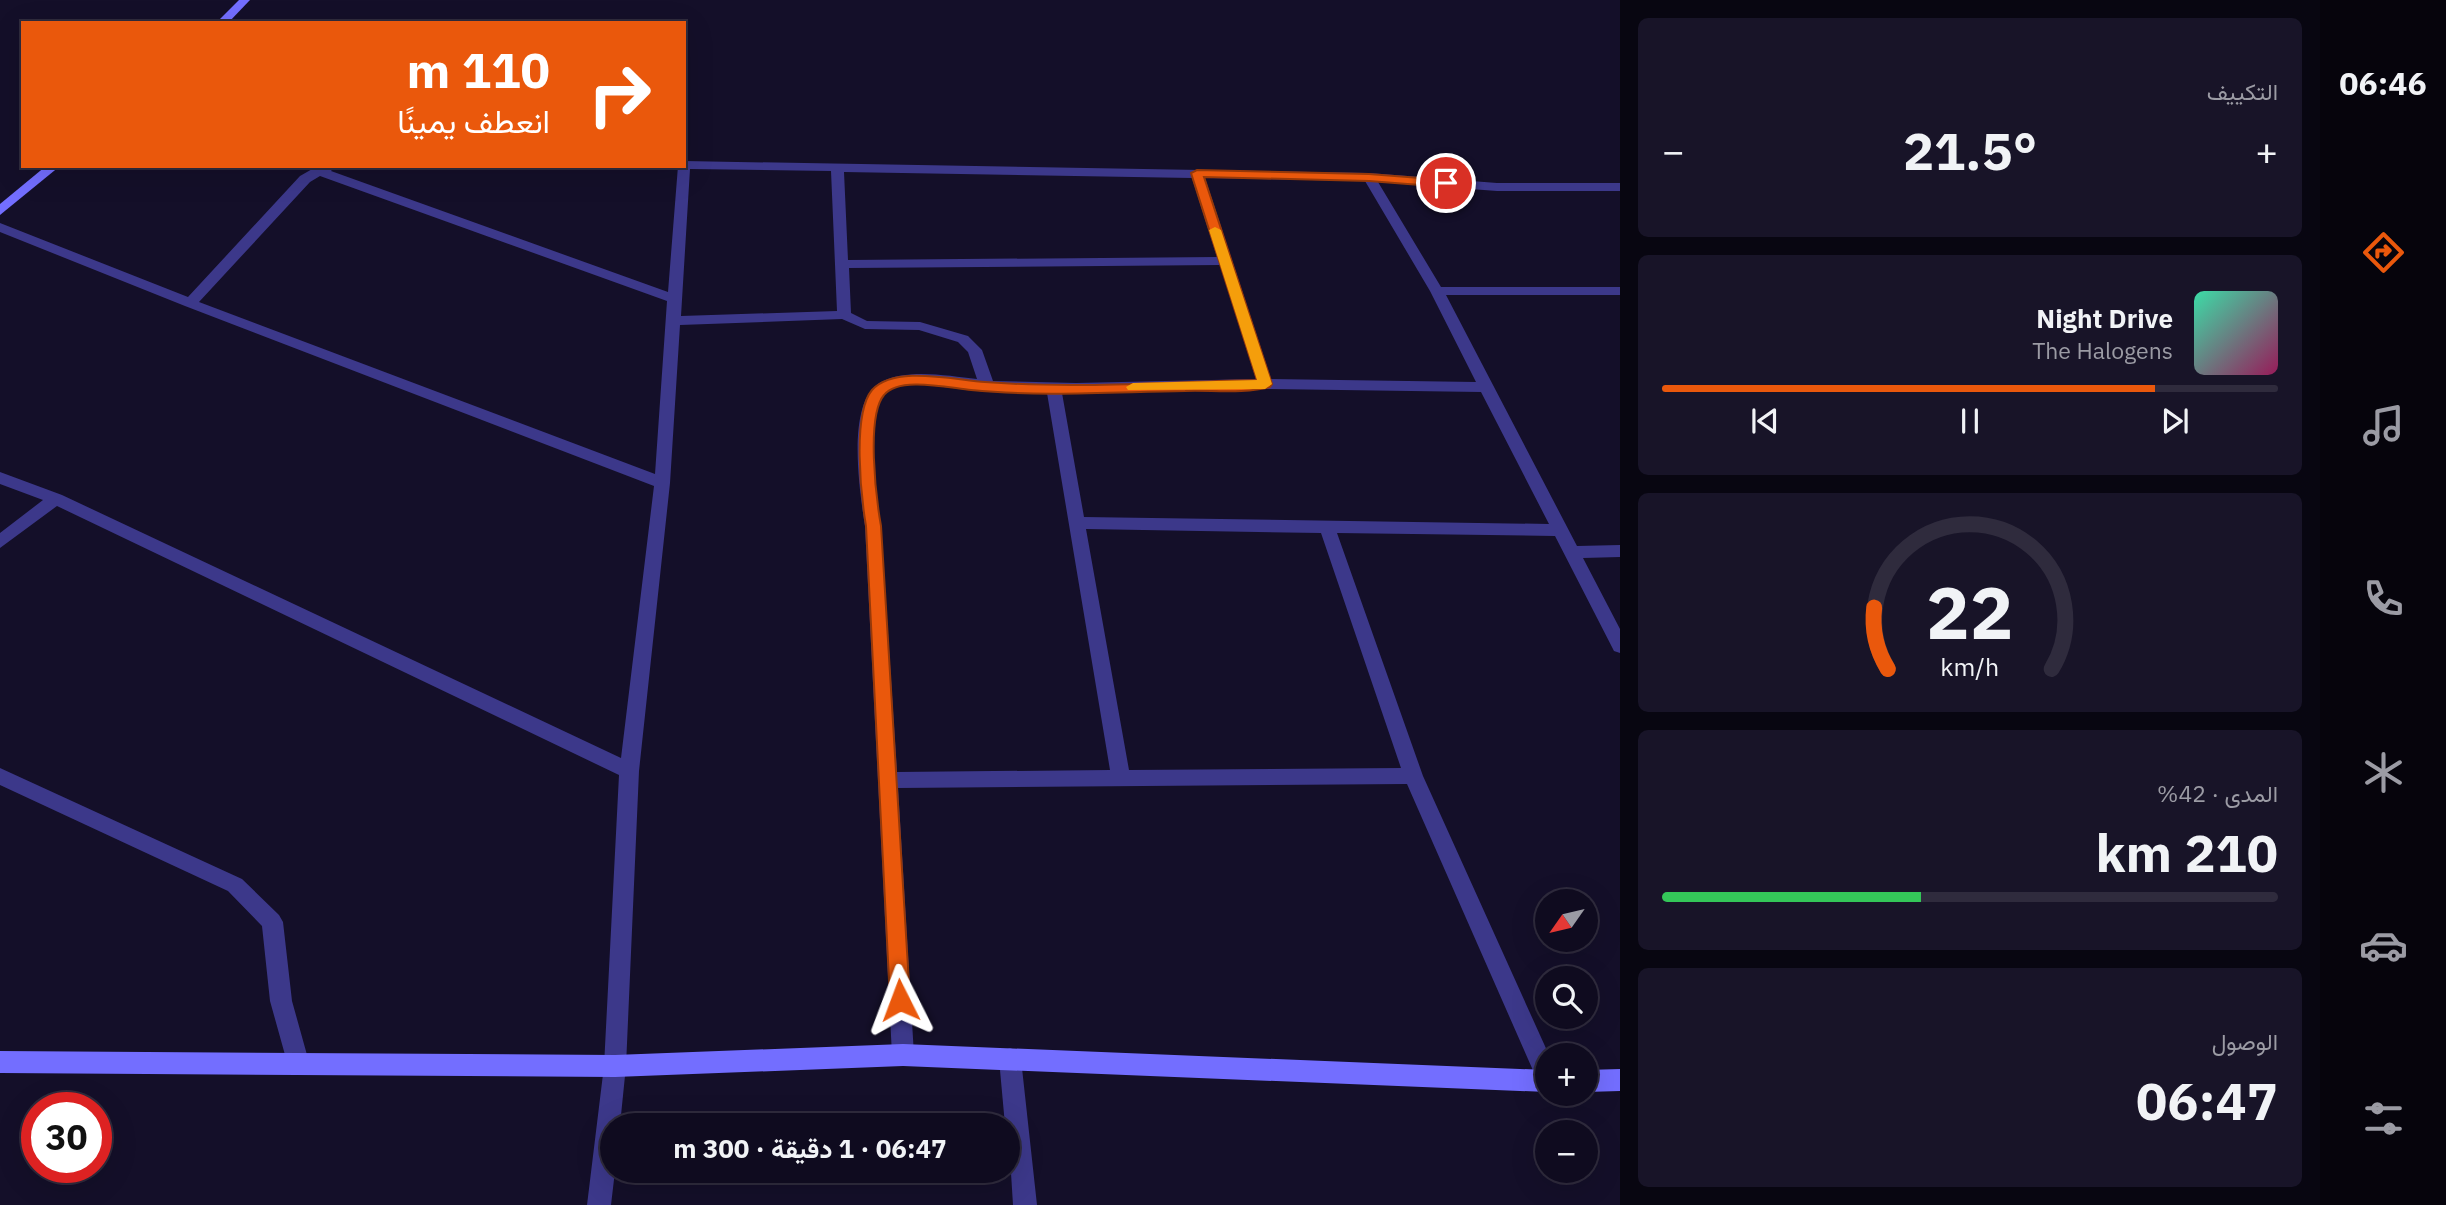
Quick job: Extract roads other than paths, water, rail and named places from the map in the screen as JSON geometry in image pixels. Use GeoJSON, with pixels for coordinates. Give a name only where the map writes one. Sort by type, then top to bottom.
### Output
{"type":"FeatureCollection","features":[{"type":"Feature","properties":{"kind":"street"},"geometry":{"type":"LineString","coordinates":[[223,21],[245,0]]}},
{"type":"Feature","properties":{"kind":"street"},"geometry":{"type":"LineString","coordinates":[[686,165],[1369,177],[1497,187],[1620,187]]}},
{"type":"Feature","properties":{"kind":"street"},"geometry":{"type":"LineString","coordinates":[[837,167],[844,315]]}},
{"type":"Feature","properties":{"kind":"street"},"geometry":{"type":"LineString","coordinates":[[0,211],[52,168]]}},
{"type":"Feature","properties":{"kind":"street"},"geometry":{"type":"LineString","coordinates":[[190,303],[274,210],[306,179],[327,168]]}},
{"type":"Feature","properties":{"kind":"street"},"geometry":{"type":"LineString","coordinates":[[599,1205],[615,1066],[628,771],[662,482],[684,168]]}},
{"type":"Feature","properties":{"kind":"street"},"geometry":{"type":"LineString","coordinates":[[318,171],[674,299]]}},
{"type":"Feature","properties":{"kind":"street"},"geometry":{"type":"LineString","coordinates":[[1197,173],[1265,384]]}},
{"type":"Feature","properties":{"kind":"street"},"geometry":{"type":"LineString","coordinates":[[1369,177],[1437,291],[1620,646]]}},
{"type":"Feature","properties":{"kind":"street"},"geometry":{"type":"LineString","coordinates":[[0,227],[190,303],[662,482]]}},
{"type":"Feature","properties":{"kind":"street"},"geometry":{"type":"LineString","coordinates":[[841,264],[1226,261]]}},
{"type":"Feature","properties":{"kind":"street"},"geometry":{"type":"LineString","coordinates":[[1437,291],[1620,291]]}},
{"type":"Feature","properties":{"kind":"street"},"geometry":{"type":"LineString","coordinates":[[673,321],[844,315],[865,325],[920,326],[963,339],[975,350],[987,387]]}},
{"type":"Feature","properties":{"kind":"street"},"geometry":{"type":"LineString","coordinates":[[903,1055],[873,526],[866,484],[870,411],[881,389],[904,380],[1054,389],[1265,384],[1487,387]]}},
{"type":"Feature","properties":{"kind":"street"},"geometry":{"type":"LineString","coordinates":[[1054,389],[1121,780]]}},
{"type":"Feature","properties":{"kind":"street"},"geometry":{"type":"LineString","coordinates":[[0,478],[56,499],[628,771]]}},
{"type":"Feature","properties":{"kind":"street"},"geometry":{"type":"LineString","coordinates":[[0,542],[56,499]]}},
{"type":"Feature","properties":{"kind":"street"},"geometry":{"type":"LineString","coordinates":[[1076,523],[1561,530]]}},
{"type":"Feature","properties":{"kind":"street"},"geometry":{"type":"LineString","coordinates":[[1327,527],[1413,776],[1535,1052]]}},
{"type":"Feature","properties":{"kind":"street"},"geometry":{"type":"LineString","coordinates":[[1573,552],[1620,551]]}},
{"type":"Feature","properties":{"kind":"street"},"geometry":{"type":"LineString","coordinates":[[0,776],[235,885],[272,922],[281,1001],[298,1062]]}},
{"type":"Feature","properties":{"kind":"street"},"geometry":{"type":"LineString","coordinates":[[888,780],[1413,776]]}},
{"type":"Feature","properties":{"kind":"street"},"geometry":{"type":"LineString","coordinates":[[0,1062],[615,1066],[903,1055],[1535,1079]]}},
{"type":"Feature","properties":{"kind":"street"},"geometry":{"type":"LineString","coordinates":[[1010,1059],[1025,1205]]}},
{"type":"Feature","properties":{"kind":"street"},"geometry":{"type":"LineString","coordinates":[[1598,1081],[1620,1080]]}}]}
